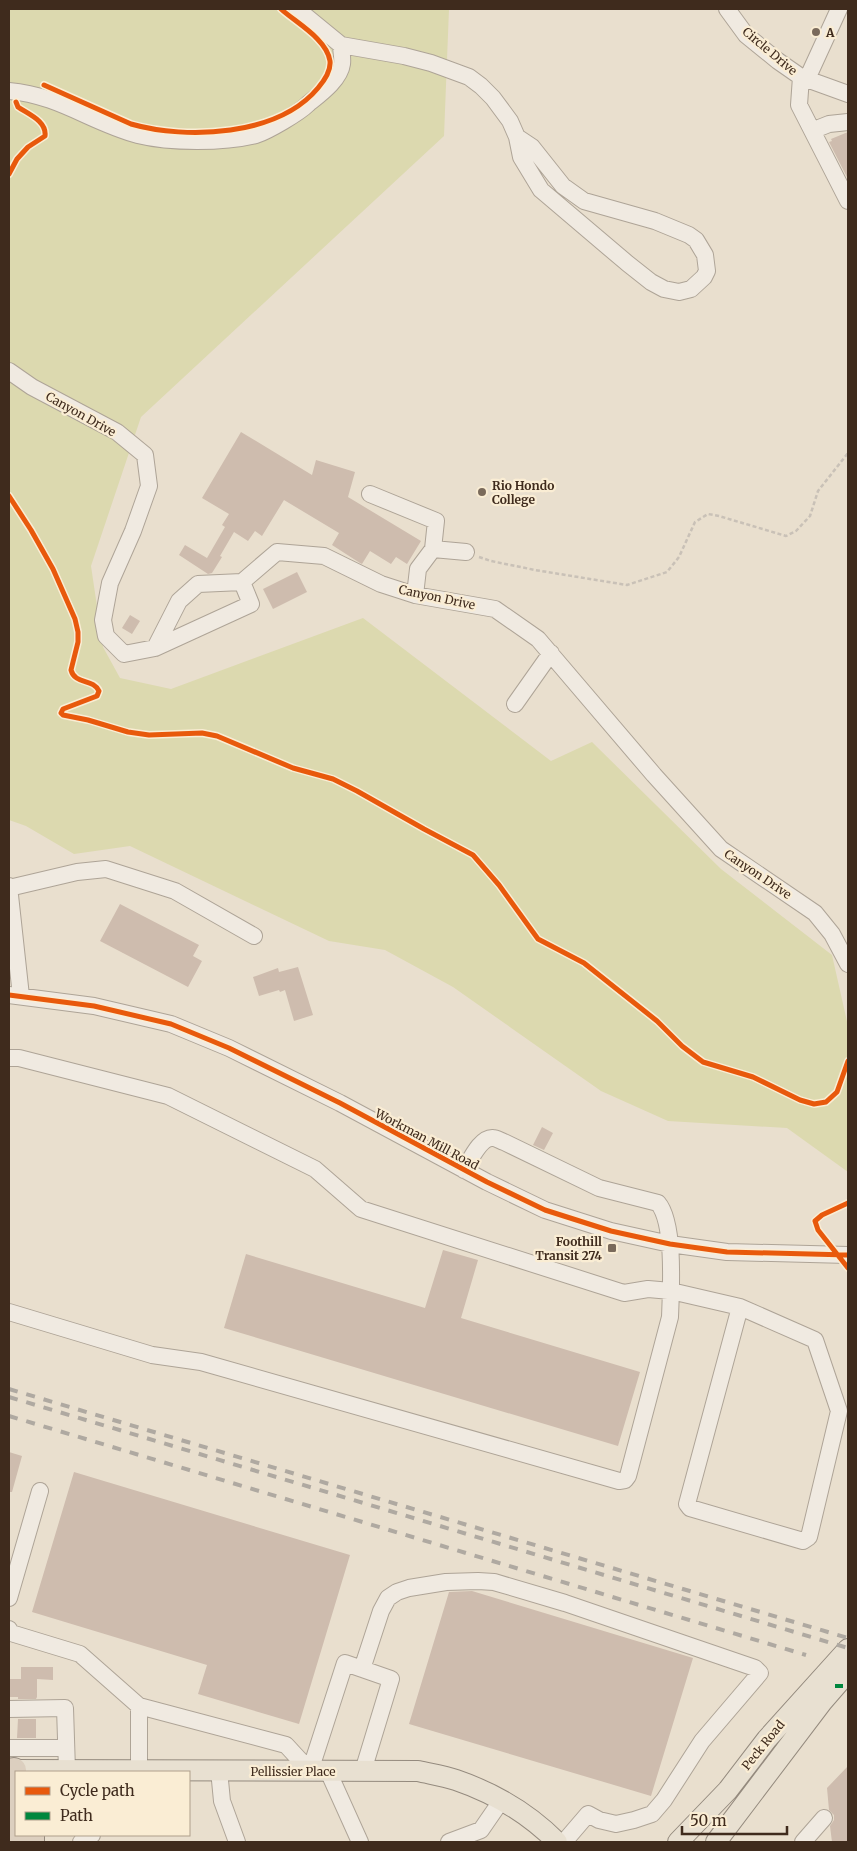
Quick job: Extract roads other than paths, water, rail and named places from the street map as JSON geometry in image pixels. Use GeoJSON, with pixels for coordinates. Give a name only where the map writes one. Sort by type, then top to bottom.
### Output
{"type":"FeatureCollection","features":[{"type":"Feature","properties":{"kind":"highway"},"geometry":{"type":"LineString","coordinates":[[9,1842],[12,1826],[9,1801],[12,1766]]}},
{"type":"Feature","properties":{"kind":"main road","name":"Peck Road"},"geometry":{"type":"LineString","coordinates":[[678,1842],[728,1790],[766,1739],[848,1649]]}},
{"type":"Feature","properties":{"kind":"main road","name":"Peck Road"},"geometry":{"type":"LineString","coordinates":[[716,1842],[822,1702],[848,1672]]}},
{"type":"Feature","properties":{"kind":"main road","name":"Pellissier Place"},"geometry":{"type":"LineString","coordinates":[[12,1766],[67,1770],[418,1771],[455,1779],[502,1801],[523,1812],[558,1842]]}},
{"type":"Feature","properties":{"kind":"street"},"geometry":{"type":"LineString","coordinates":[[297,9],[341,45],[404,56],[431,63],[469,77],[493,98],[510,121],[517,137],[521,157],[541,190],[651,282],[664,289],[679,292],[691,289],[704,277],[707,263],[705,255],[696,240],[689,235],[655,221],[584,201],[563,186],[532,147],[517,137]]}},
{"type":"Feature","properties":{"kind":"street","name":"Circle Drive"},"geometry":{"type":"LineString","coordinates":[[727,9],[746,34],[778,61],[804,78],[848,94]]}},
{"type":"Feature","properties":{"kind":"street"},"geometry":{"type":"LineString","coordinates":[[840,9],[804,78],[800,105],[848,200]]}},
{"type":"Feature","properties":{"kind":"street"},"geometry":{"type":"LineString","coordinates":[[9,92],[36,95],[53,100],[138,135],[178,141],[221,139],[257,134],[301,111],[331,84],[342,65],[341,45]]}},
{"type":"Feature","properties":{"kind":"street"},"geometry":{"type":"LineString","coordinates":[[814,130],[829,124],[848,122]]}},
{"type":"Feature","properties":{"kind":"street","name":"Canyon Drive"},"geometry":{"type":"LineString","coordinates":[[9,370],[32,387],[116,432],[145,455],[149,486],[133,531],[110,583],[103,620],[106,636],[124,654],[155,648]]}},
{"type":"Feature","properties":{"kind":"street"},"geometry":{"type":"LineString","coordinates":[[370,494],[436,521],[433,548],[418,569],[415,594]]}},
{"type":"Feature","properties":{"kind":"street"},"geometry":{"type":"LineString","coordinates":[[433,548],[466,552]]}},
{"type":"Feature","properties":{"kind":"street","name":"Canyon Drive"},"geometry":{"type":"LineString","coordinates":[[242,582],[277,552],[324,556],[381,584],[415,594],[495,609],[538,639],[654,775],[721,849],[815,913],[832,934],[848,964]]}},
{"type":"Feature","properties":{"kind":"street"},"geometry":{"type":"LineString","coordinates":[[242,582],[252,604],[155,648],[179,601],[198,584],[242,582]]}},
{"type":"Feature","properties":{"kind":"street"},"geometry":{"type":"LineString","coordinates":[[515,704],[551,653]]}},
{"type":"Feature","properties":{"kind":"street"},"geometry":{"type":"LineString","coordinates":[[15,996],[9,888],[77,872],[106,869],[175,891],[254,936]]}},
{"type":"Feature","properties":{"kind":"street","name":"Workman Mill Road"},"geometry":{"type":"LineString","coordinates":[[15,996],[94,1006],[171,1024],[229,1048],[340,1103],[464,1170],[545,1210],[611,1231],[670,1244],[727,1252],[848,1256]]}},
{"type":"Feature","properties":{"kind":"street"},"geometry":{"type":"LineString","coordinates":[[9,1058],[19,1058],[168,1096],[315,1168],[361,1209],[624,1293],[648,1289],[740,1307],[815,1340],[839,1410],[809,1537],[803,1541],[690,1508],[687,1504],[740,1307]]}},
{"type":"Feature","properties":{"kind":"street"},"geometry":{"type":"LineString","coordinates":[[9,1312],[152,1356],[201,1362],[619,1481],[625,1480],[628,1476],[670,1317],[670,1244],[664,1210],[658,1203],[599,1188],[492,1138],[485,1140],[477,1149],[464,1170]]}},
{"type":"Feature","properties":{"kind":"street"},"geometry":{"type":"LineString","coordinates":[[9,1598],[40,1491]]}},
{"type":"Feature","properties":{"kind":"street"},"geometry":{"type":"LineString","coordinates":[[362,1669],[381,1612],[388,1598],[397,1592],[409,1588],[446,1582],[478,1581],[494,1582],[564,1603],[755,1668],[760,1673],[702,1741],[669,1792],[652,1814],[616,1824],[599,1820],[588,1814],[564,1842]]}},
{"type":"Feature","properties":{"kind":"street"},"geometry":{"type":"LineString","coordinates":[[9,1629],[11,1633],[80,1654],[140,1706],[286,1745],[319,1771],[360,1842]]}},
{"type":"Feature","properties":{"kind":"street"},"geometry":{"type":"LineString","coordinates":[[319,1771],[344,1663],[391,1679],[363,1771]]}},
{"type":"Feature","properties":{"kind":"street"},"geometry":{"type":"LineString","coordinates":[[139,1770],[140,1706]]}},
{"type":"Feature","properties":{"kind":"street"},"geometry":{"type":"LineString","coordinates":[[9,1709],[65,1708],[67,1770]]}},
{"type":"Feature","properties":{"kind":"street"},"geometry":{"type":"LineString","coordinates":[[12,1766],[66,1748]]}},
{"type":"Feature","properties":{"kind":"street"},"geometry":{"type":"LineString","coordinates":[[219,1770],[222,1802],[237,1842]]}},
{"type":"Feature","properties":{"kind":"street"},"geometry":{"type":"LineString","coordinates":[[449,1842],[481,1830],[502,1801]]}},
{"type":"Feature","properties":{"kind":"street"},"geometry":{"type":"LineString","coordinates":[[803,1842],[824,1818]]}},
{"type":"Feature","properties":{"kind":"railway"},"geometry":{"type":"LineString","coordinates":[[9,1389],[848,1638]]}},
{"type":"Feature","properties":{"kind":"railway"},"geometry":{"type":"LineString","coordinates":[[9,1397],[848,1648]]}},
{"type":"Feature","properties":{"kind":"railway"},"geometry":{"type":"LineString","coordinates":[[9,1416],[806,1655]]}},
{"type":"Feature","properties":{"kind":"place","name":"A"},"geometry":{"type":"Point","coordinates":[816,32]}},
{"type":"Feature","properties":{"kind":"place","name":"Rio Hondo College"},"geometry":{"type":"Point","coordinates":[482,492]}},
{"type":"Feature","properties":{"kind":"place","name":"Foothill Transit 274"},"geometry":{"type":"Point","coordinates":[612,1248]}}]}
